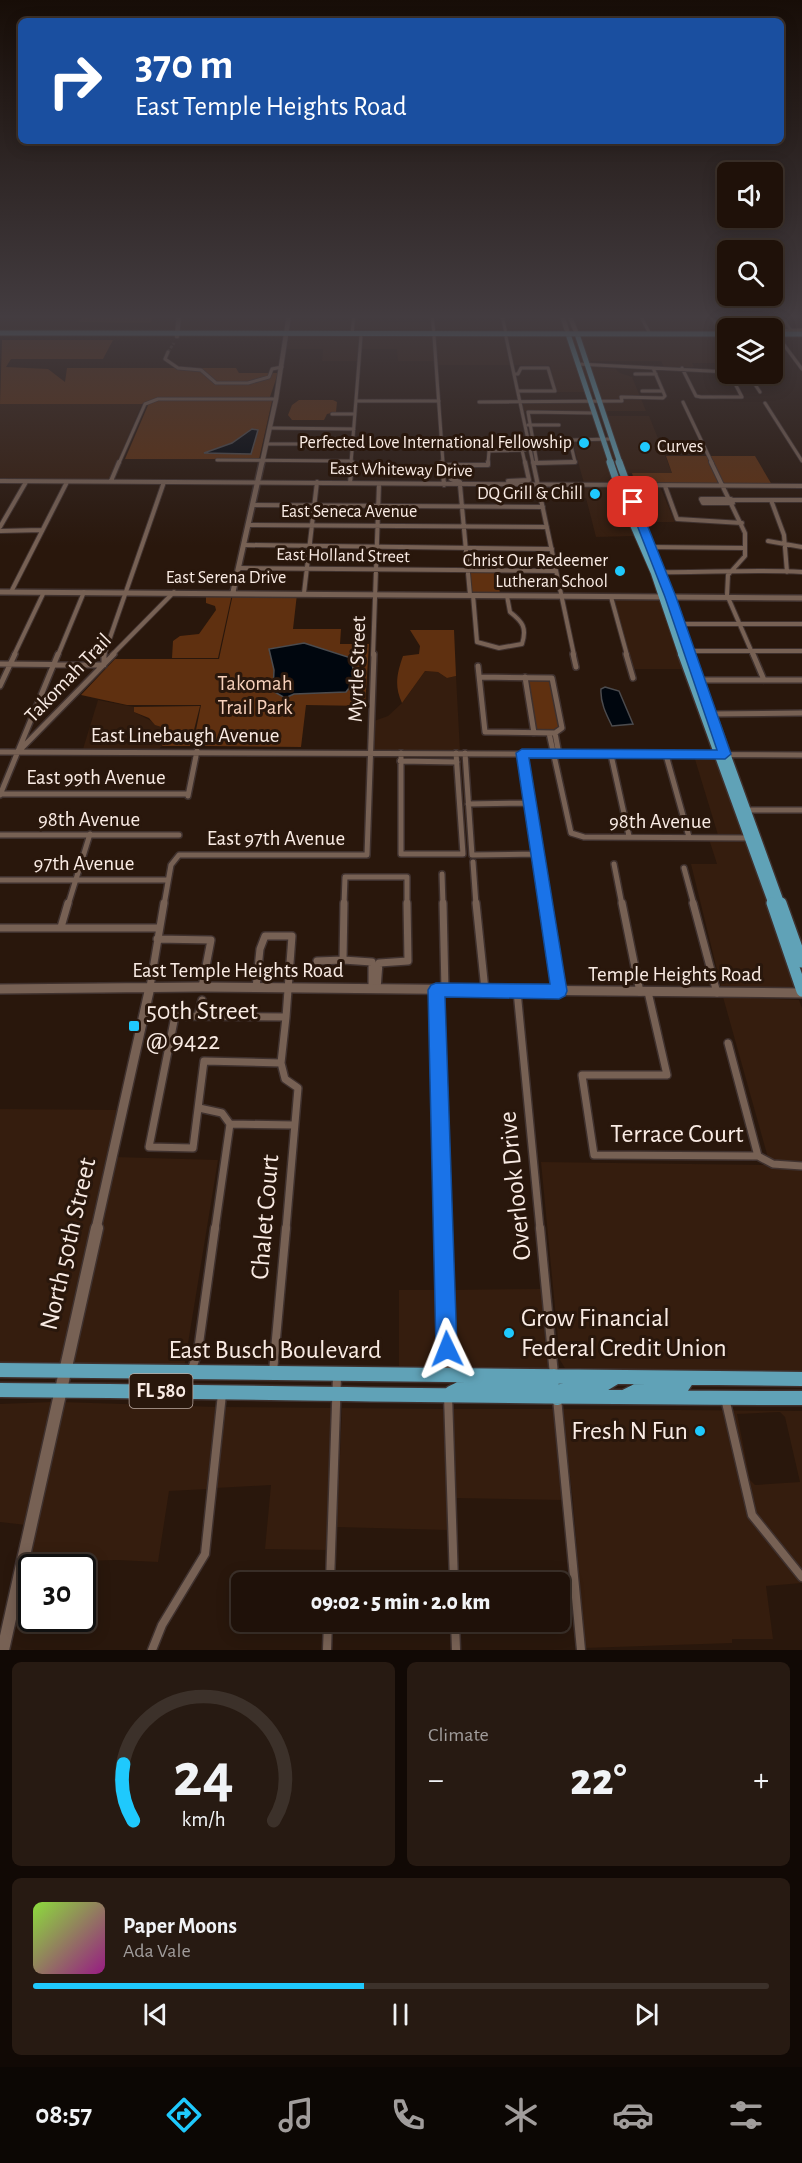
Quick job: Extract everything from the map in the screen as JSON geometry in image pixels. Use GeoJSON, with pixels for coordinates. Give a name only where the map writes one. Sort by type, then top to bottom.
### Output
{"type":"FeatureCollection","features":[{"type":"Feature","properties":{"kind":"main road"},"geometry":{"type":"LineString","coordinates":[[587,392],[626,509],[646,547],[679,624],[685,651]]}},
{"type":"Feature","properties":{"kind":"main road"},"geometry":{"type":"LineString","coordinates":[[595,392],[636,509],[646,547]]}},
{"type":"Feature","properties":{"kind":"main road"},"geometry":{"type":"LineString","coordinates":[[603,441],[612,441]]}},
{"type":"Feature","properties":{"kind":"main road"},"geometry":{"type":"LineString","coordinates":[[612,468],[621,468]]}},
{"type":"Feature","properties":{"kind":"main road"},"geometry":{"type":"LineString","coordinates":[[626,509],[636,509]]}},
{"type":"Feature","properties":{"kind":"main road"},"geometry":{"type":"LineString","coordinates":[[667,597],[740,809],[802,962]]}},
{"type":"Feature","properties":{"kind":"main road"},"geometry":{"type":"LineString","coordinates":[[721,754],[748,810],[753,838]]}},
{"type":"Feature","properties":{"kind":"main road"},"geometry":{"type":"LineString","coordinates":[[768,879],[777,919],[802,992]]}},
{"type":"Feature","properties":{"kind":"main road"},"geometry":{"type":"LineString","coordinates":[[777,919],[784,924],[790,943],[798,951]]}},
{"type":"Feature","properties":{"kind":"main road","name":"East Busch Boulevard"},"geometry":{"type":"LineString","coordinates":[[0,1370],[338,1376],[448,1374],[802,1379]]}},
{"type":"Feature","properties":{"kind":"main road"},"geometry":{"type":"LineString","coordinates":[[448,1394],[463,1388],[543,1388],[551,1384],[554,1376]]}},
{"type":"Feature","properties":{"kind":"main road"},"geometry":{"type":"LineString","coordinates":[[557,1398],[561,1391],[603,1389],[610,1386],[616,1377]]}},
{"type":"Feature","properties":{"kind":"main road"},"geometry":{"type":"LineString","coordinates":[[624,1397],[638,1390],[680,1390],[688,1378]]}},
{"type":"Feature","properties":{"kind":"main road","name":"East Busch Boulevard"},"geometry":{"type":"LineString","coordinates":[[0,1390],[448,1394],[557,1398],[802,1398]]}},
{"type":"Feature","properties":{"kind":"street"},"geometry":{"type":"LineString","coordinates":[[233,592],[250,525],[277,392]]}},
{"type":"Feature","properties":{"kind":"street"},"geometry":{"type":"LineString","coordinates":[[350,483],[357,392]]}},
{"type":"Feature","properties":{"kind":"street"},"geometry":{"type":"LineString","coordinates":[[438,392],[444,485]]}},
{"type":"Feature","properties":{"kind":"street"},"geometry":{"type":"LineString","coordinates":[[518,392],[524,425],[535,463]]}},
{"type":"Feature","properties":{"kind":"street"},"geometry":{"type":"LineString","coordinates":[[479,402],[622,401],[621,398],[663,398],[665,396],[663,392]]}},
{"type":"Feature","properties":{"kind":"street"},"geometry":{"type":"LineString","coordinates":[[694,392],[696,396],[715,399],[743,396],[741,392]]}},
{"type":"Feature","properties":{"kind":"street"},"geometry":{"type":"LineString","coordinates":[[111,482],[145,404],[148,402],[158,399],[276,399]]}},
{"type":"Feature","properties":{"kind":"street"},"geometry":{"type":"LineString","coordinates":[[356,401],[439,401]]}},
{"type":"Feature","properties":{"kind":"street"},"geometry":{"type":"LineString","coordinates":[[683,402],[742,523],[745,556],[728,575],[729,597],[764,680]]}},
{"type":"Feature","properties":{"kind":"street"},"geometry":{"type":"LineString","coordinates":[[765,403],[802,461]]}},
{"type":"Feature","properties":{"kind":"street"},"geometry":{"type":"LineString","coordinates":[[576,667],[538,485],[534,441],[528,412],[594,412]]}},
{"type":"Feature","properties":{"kind":"street"},"geometry":{"type":"LineString","coordinates":[[332,414],[355,414]]}},
{"type":"Feature","properties":{"kind":"street"},"geometry":{"type":"LineString","coordinates":[[524,425],[559,425]]}},
{"type":"Feature","properties":{"kind":"street"},"geometry":{"type":"LineString","coordinates":[[270,428],[354,429]]}},
{"type":"Feature","properties":{"kind":"street"},"geometry":{"type":"LineString","coordinates":[[528,441],[603,441]]}},
{"type":"Feature","properties":{"kind":"street"},"geometry":{"type":"LineString","coordinates":[[535,463],[575,462],[570,441]]}},
{"type":"Feature","properties":{"kind":"street"},"geometry":{"type":"LineString","coordinates":[[267,444],[353,444]]}},
{"type":"Feature","properties":{"kind":"street"},"geometry":{"type":"LineString","coordinates":[[450,465],[453,481],[526,481],[529,480],[522,450]]}},
{"type":"Feature","properties":{"kind":"street"},"geometry":{"type":"LineString","coordinates":[[443,466],[488,465],[489,451],[530,450]]}},
{"type":"Feature","properties":{"kind":"street"},"geometry":{"type":"LineString","coordinates":[[217,460],[351,461]]}},
{"type":"Feature","properties":{"kind":"street","name":"East Whiteway Drive"},"geometry":{"type":"LineString","coordinates":[[0,482],[802,486]]}},
{"type":"Feature","properties":{"kind":"street"},"geometry":{"type":"LineString","coordinates":[[26,482],[0,529],[42,530]]}},
{"type":"Feature","properties":{"kind":"street"},"geometry":{"type":"LineString","coordinates":[[3,594],[42,530],[67,482]]}},
{"type":"Feature","properties":{"kind":"street"},"geometry":{"type":"LineString","coordinates":[[0,664],[104,664],[102,660],[164,482]]}},
{"type":"Feature","properties":{"kind":"street"},"geometry":{"type":"LineString","coordinates":[[303,593],[317,482]]}},
{"type":"Feature","properties":{"kind":"street","name":"Myrtle Street"},"geometry":{"type":"LineString","coordinates":[[367,855],[379,484]]}},
{"type":"Feature","properties":{"kind":"street"},"geometry":{"type":"LineString","coordinates":[[460,485],[467,570],[477,642],[492,648],[514,647],[522,644],[526,632],[522,621],[510,612],[507,596]]}},
{"type":"Feature","properties":{"kind":"street"},"geometry":{"type":"LineString","coordinates":[[665,486],[677,519],[742,523]]}},
{"type":"Feature","properties":{"kind":"street"},"geometry":{"type":"LineString","coordinates":[[732,501],[701,499],[703,503],[802,500]]}},
{"type":"Feature","properties":{"kind":"street"},"geometry":{"type":"LineString","coordinates":[[771,500],[784,524],[788,545],[787,572]]}},
{"type":"Feature","properties":{"kind":"street"},"geometry":{"type":"LineString","coordinates":[[254,505],[543,507]]}},
{"type":"Feature","properties":{"kind":"street","name":"East Seneca Avenue"},"geometry":{"type":"LineString","coordinates":[[250,525],[547,527]]}},
{"type":"Feature","properties":{"kind":"street"},"geometry":{"type":"LineString","coordinates":[[768,541],[802,547]]}},
{"type":"Feature","properties":{"kind":"street"},"geometry":{"type":"LineString","coordinates":[[245,545],[552,549]]}},
{"type":"Feature","properties":{"kind":"street"},"geometry":{"type":"LineString","coordinates":[[646,547],[745,548]]}},
{"type":"Feature","properties":{"kind":"street","name":"East Holland Street"},"geometry":{"type":"LineString","coordinates":[[240,568],[556,571]]}},
{"type":"Feature","properties":{"kind":"street"},"geometry":{"type":"LineString","coordinates":[[657,572],[802,572]]}},
{"type":"Feature","properties":{"kind":"street"},"geometry":{"type":"LineString","coordinates":[[0,686],[44,592]]}},
{"type":"Feature","properties":{"kind":"street"},"geometry":{"type":"LineString","coordinates":[[19,752],[84,592]]}},
{"type":"Feature","properties":{"kind":"street","name":"Takomah Trail"},"geometry":{"type":"LineString","coordinates":[[1,795],[19,752],[174,592]]}},
{"type":"Feature","properties":{"kind":"street","name":"East Serena Drive"},"geometry":{"type":"LineString","coordinates":[[3,594],[233,592],[562,597],[802,597]]}},
{"type":"Feature","properties":{"kind":"street"},"geometry":{"type":"LineString","coordinates":[[611,597],[633,678]]}},
{"type":"Feature","properties":{"kind":"street"},"geometry":{"type":"LineString","coordinates":[[679,624],[802,624]]}},
{"type":"Feature","properties":{"kind":"street"},"geometry":{"type":"LineString","coordinates":[[685,651],[802,651]]}},
{"type":"Feature","properties":{"kind":"street"},"geometry":{"type":"LineString","coordinates":[[478,666],[485,732],[552,733],[562,728],[552,678],[480,676]]}},
{"type":"Feature","properties":{"kind":"street"},"geometry":{"type":"LineString","coordinates":[[525,677],[534,733]]}},
{"type":"Feature","properties":{"kind":"street"},"geometry":{"type":"LineString","coordinates":[[695,680],[802,680]]}},
{"type":"Feature","properties":{"kind":"street"},"geometry":{"type":"LineString","coordinates":[[707,714],[802,713]]}},
{"type":"Feature","properties":{"kind":"street"},"geometry":{"type":"LineString","coordinates":[[552,733],[556,754]]}},
{"type":"Feature","properties":{"kind":"street","name":"East Linebaugh Avenue"},"geometry":{"type":"LineString","coordinates":[[0,752],[197,751],[666,755]]}},
{"type":"Feature","properties":{"kind":"street","name":"East 99th Avenue"},"geometry":{"type":"LineString","coordinates":[[1,795],[188,795],[197,751]]}},
{"type":"Feature","properties":{"kind":"street"},"geometry":{"type":"LineString","coordinates":[[401,753],[401,854],[463,854],[456,753]]}},
{"type":"Feature","properties":{"kind":"street"},"geometry":{"type":"LineString","coordinates":[[465,753],[481,990]]}},
{"type":"Feature","properties":{"kind":"street"},"geometry":{"type":"LineString","coordinates":[[522,753],[559,991]]}},
{"type":"Feature","properties":{"kind":"street","name":"98th Avenue"},"geometry":{"type":"LineString","coordinates":[[556,754],[568,828],[572,833],[584,837],[753,838]]}},
{"type":"Feature","properties":{"kind":"street"},"geometry":{"type":"LineString","coordinates":[[611,755],[629,836]]}},
{"type":"Feature","properties":{"kind":"street"},"geometry":{"type":"LineString","coordinates":[[689,837],[666,755],[802,755]]}},
{"type":"Feature","properties":{"kind":"street"},"geometry":{"type":"LineString","coordinates":[[400,761],[457,762]]}},
{"type":"Feature","properties":{"kind":"street"},"geometry":{"type":"LineString","coordinates":[[468,804],[528,803]]}},
{"type":"Feature","properties":{"kind":"street"},"geometry":{"type":"LineString","coordinates":[[748,810],[802,810]]}},
{"type":"Feature","properties":{"kind":"street"},"geometry":{"type":"LineString","coordinates":[[61,927],[90,834]]}},
{"type":"Feature","properties":{"kind":"street","name":"98th Avenue"},"geometry":{"type":"LineString","coordinates":[[0,835],[179,835]]}},
{"type":"Feature","properties":{"kind":"street","name":"East 97th Avenue"},"geometry":{"type":"LineString","coordinates":[[184,854],[367,855]]}},
{"type":"Feature","properties":{"kind":"street","name":"North 50th Street"},"geometry":{"type":"LineString","coordinates":[[3,1650],[150,987],[171,865],[179,855],[184,854]]}},
{"type":"Feature","properties":{"kind":"street"},"geometry":{"type":"LineString","coordinates":[[473,858],[536,854]]}},
{"type":"Feature","properties":{"kind":"street"},"geometry":{"type":"LineString","coordinates":[[614,864],[644,992]]}},
{"type":"Feature","properties":{"kind":"street"},"geometry":{"type":"LineString","coordinates":[[684,868],[717,993]]}},
{"type":"Feature","properties":{"kind":"street"},"geometry":{"type":"LineString","coordinates":[[442,874],[441,990],[448,1374]]}},
{"type":"Feature","properties":{"kind":"street"},"geometry":{"type":"LineString","coordinates":[[343,960],[345,877],[407,878],[408,961],[381,961],[375,989]]}},
{"type":"Feature","properties":{"kind":"street","name":"97th Avenue"},"geometry":{"type":"LineString","coordinates":[[0,879],[168,880]]}},
{"type":"Feature","properties":{"kind":"street"},"geometry":{"type":"LineString","coordinates":[[0,928],[159,928]]}},
{"type":"Feature","properties":{"kind":"street"},"geometry":{"type":"LineString","coordinates":[[256,987],[260,949],[265,936],[292,936],[281,1063],[285,1079],[298,1088],[294,1125]]}},
{"type":"Feature","properties":{"kind":"street"},"geometry":{"type":"LineString","coordinates":[[157,939],[211,940],[202,987]]}},
{"type":"Feature","properties":{"kind":"street"},"geometry":{"type":"LineString","coordinates":[[317,961],[343,960],[372,963],[375,989]]}},
{"type":"Feature","properties":{"kind":"street","name":"East Temple Heights Road"},"geometry":{"type":"LineString","coordinates":[[0,989],[256,987],[481,990]]}},
{"type":"Feature","properties":{"kind":"street","name":"Temple Heights Road"},"geometry":{"type":"LineString","coordinates":[[481,990],[802,992]]}},
{"type":"Feature","properties":{"kind":"street","name":"Overlook Drive"},"geometry":{"type":"LineString","coordinates":[[517,991],[554,1376]]}},
{"type":"Feature","properties":{"kind":"street","name":"Terrace Court"},"geometry":{"type":"LineString","coordinates":[[644,992],[667,1075],[582,1075],[594,1155],[758,1156],[773,1164],[802,1166]]}},
{"type":"Feature","properties":{"kind":"street"},"geometry":{"type":"LineString","coordinates":[[198,1016],[202,1000]]}},
{"type":"Feature","properties":{"kind":"street"},"geometry":{"type":"LineString","coordinates":[[281,1063],[204,1061],[193,1148],[149,1147],[175,1016],[286,1017]]}},
{"type":"Feature","properties":{"kind":"street","name":"Terrace Court"},"geometry":{"type":"LineString","coordinates":[[728,1043],[758,1156]]}},
{"type":"Feature","properties":{"kind":"street"},"geometry":{"type":"LineString","coordinates":[[199,1108],[222,1113],[230,1124]]}},
{"type":"Feature","properties":{"kind":"street","name":"Chalet Court"},"geometry":{"type":"LineString","coordinates":[[190,1373],[199,1347],[230,1124],[294,1125],[273,1375]]}},
{"type":"Feature","properties":{"kind":"street"},"geometry":{"type":"LineString","coordinates":[[330,1572],[338,1376]]}},
{"type":"Feature","properties":{"kind":"street"},"geometry":{"type":"LineString","coordinates":[[152,1650],[160,1628],[194,1578],[205,1554],[222,1392]]}},
{"type":"Feature","properties":{"kind":"street"},"geometry":{"type":"LineString","coordinates":[[448,1394],[454,1572]]}},
{"type":"Feature","properties":{"kind":"street"},"geometry":{"type":"LineString","coordinates":[[557,1398],[581,1650]]}},
{"type":"Feature","properties":{"kind":"street"},"geometry":{"type":"LineString","coordinates":[[725,1398],[752,1515],[802,1577]]}},
{"type":"Feature","properties":{"kind":"street"},"geometry":{"type":"LineString","coordinates":[[327,1650],[328,1632]]}},
{"type":"Feature","properties":{"kind":"street"},"geometry":{"type":"LineString","coordinates":[[455,1632],[456,1650]]}},
{"type":"Feature","properties":{"kind":"shaded area"},"geometry":{"type":"Polygon","coordinates":[[[598,392],[638,392],[646,411],[604,411],[598,392]]]}},
{"type":"Feature","properties":{"kind":"shaded area"},"geometry":{"type":"Polygon","coordinates":[[[521,402],[588,402],[591,411],[523,411],[521,402]]]}},
{"type":"Feature","properties":{"kind":"shaded area"},"geometry":{"type":"Polygon","coordinates":[[[0,404],[142,404],[110,480],[0,479],[0,404]]]}},
{"type":"Feature","properties":{"kind":"shaded area"},"geometry":{"type":"Polygon","coordinates":[[[605,416],[649,416],[672,473],[610,474],[615,488],[660,487],[675,522],[644,522],[635,498],[620,498],[634,536],[596,537],[586,498],[578,498],[575,487],[585,487],[572,440],[613,440],[605,416]]]}},
{"type":"Feature","properties":{"kind":"shaded area"},"geometry":{"type":"Polygon","coordinates":[[[252,429],[258,430],[251,454],[204,453],[232,443],[252,429]]]}},
{"type":"Feature","properties":{"kind":"shaded area"},"geometry":{"type":"Polygon","coordinates":[[[613,598],[662,598],[686,669],[632,669],[613,598]]]}},
{"type":"Feature","properties":{"kind":"shaded area"},"geometry":{"type":"Polygon","coordinates":[[[304,643],[351,658],[355,680],[346,692],[294,694],[285,698],[273,691],[274,670],[269,649],[304,643]]]}},
{"type":"Feature","properties":{"kind":"shaded area"},"geometry":{"type":"Polygon","coordinates":[[[425,671],[438,672],[447,678],[456,676],[460,751],[373,751],[374,721],[388,716],[402,703],[425,671]]]}},
{"type":"Feature","properties":{"kind":"shaded area"},"geometry":{"type":"Polygon","coordinates":[[[605,687],[619,691],[633,724],[612,726],[601,699],[601,689],[605,687]]]}},
{"type":"Feature","properties":{"kind":"shaded area"},"geometry":{"type":"Polygon","coordinates":[[[98,700],[134,707],[134,712],[165,728],[167,734],[162,746],[159,749],[83,749],[98,700]]]}},
{"type":"Feature","properties":{"kind":"shaded area"},"geometry":{"type":"Polygon","coordinates":[[[694,756],[715,756],[746,836],[718,835],[694,756]]]}},
{"type":"Feature","properties":{"kind":"shaded area"},"geometry":{"type":"Polygon","coordinates":[[[709,839],[747,840],[798,990],[722,990],[691,864],[717,864],[709,839]]]}},
{"type":"Feature","properties":{"kind":"shaded area"},"geometry":{"type":"Polygon","coordinates":[[[723,997],[799,1000],[802,1008],[802,1372],[566,1370],[560,1360],[541,1162],[770,1165],[723,997]]]}},
{"type":"Feature","properties":{"kind":"shaded area"},"geometry":{"type":"Polygon","coordinates":[[[0,1109],[119,1110],[61,1366],[0,1365],[0,1109]]]}},
{"type":"Feature","properties":{"kind":"shaded area"},"geometry":{"type":"Polygon","coordinates":[[[115,1157],[218,1160],[184,1368],[69,1366],[115,1157]]]}},
{"type":"Feature","properties":{"kind":"shaded area"},"geometry":{"type":"Polygon","coordinates":[[[542,1289],[550,1371],[451,1369],[449,1290],[542,1289]]]}},
{"type":"Feature","properties":{"kind":"shaded area"},"geometry":{"type":"Polygon","coordinates":[[[399,1290],[442,1290],[444,1369],[399,1369],[399,1290]]]}},
{"type":"Feature","properties":{"kind":"shaded area"},"geometry":{"type":"Polygon","coordinates":[[[53,1402],[26,1525],[0,1522],[0,1404],[53,1402]]]}},
{"type":"Feature","properties":{"kind":"shaded area"},"geometry":{"type":"Polygon","coordinates":[[[61,1402],[217,1407],[208,1489],[169,1491],[158,1562],[96,1560],[96,1554],[28,1554],[61,1402]]]}},
{"type":"Feature","properties":{"kind":"shaded area"},"geometry":{"type":"Polygon","coordinates":[[[225,1407],[335,1408],[328,1550],[265,1549],[271,1485],[216,1488],[225,1407]]]}},
{"type":"Feature","properties":{"kind":"shaded area"},"geometry":{"type":"Polygon","coordinates":[[[342,1408],[445,1409],[448,1530],[337,1527],[342,1408]]]}},
{"type":"Feature","properties":{"kind":"shaded area"},"geometry":{"type":"Polygon","coordinates":[[[453,1409],[554,1409],[563,1500],[455,1498],[453,1409]]]}},
{"type":"Feature","properties":{"kind":"shaded area"},"geometry":{"type":"Polygon","coordinates":[[[562,1409],[802,1411],[802,1583],[766,1586],[773,1639],[732,1639],[732,1643],[585,1648],[573,1501],[562,1409]],[[780,1412],[737,1414],[750,1480],[755,1485],[800,1482],[785,1417],[780,1412]]]}},
{"type":"Feature","properties":{"kind":"green space"},"geometry":{"type":"Polygon","coordinates":[[[0,392],[272,392],[270,397],[161,397],[142,404],[0,404],[0,392]]]}},
{"type":"Feature","properties":{"kind":"green space"},"geometry":{"type":"Polygon","coordinates":[[[299,400],[333,400],[337,402],[336,412],[327,414],[324,420],[292,420],[288,415],[292,405],[299,400]]]}},
{"type":"Feature","properties":{"kind":"green space"},"geometry":{"type":"Polygon","coordinates":[[[157,401],[272,401],[259,459],[125,459],[149,403],[157,401]]]}},
{"type":"Feature","properties":{"kind":"green space"},"geometry":{"type":"Polygon","coordinates":[[[666,456],[755,456],[772,485],[635,484],[632,473],[672,473],[666,456]]]}},
{"type":"Feature","properties":{"kind":"green space"},"geometry":{"type":"Polygon","coordinates":[[[470,572],[497,572],[500,594],[472,593],[470,572]]]}},
{"type":"Feature","properties":{"kind":"green space"},"geometry":{"type":"Polygon","coordinates":[[[232,594],[218,658],[172,658],[173,641],[180,636],[199,634],[216,610],[215,606],[206,603],[206,595],[232,594]]]}},
{"type":"Feature","properties":{"kind":"green space","name":"Takomah Trail Park"},"geometry":{"type":"Polygon","coordinates":[[[233,594],[297,594],[293,629],[341,629],[340,644],[369,644],[365,706],[306,705],[301,747],[208,746],[193,745],[201,705],[127,705],[81,695],[115,659],[219,659],[233,594]]]}},
{"type":"Feature","properties":{"kind":"green space"},"geometry":{"type":"Polygon","coordinates":[[[410,630],[454,630],[456,676],[447,678],[438,672],[425,671],[402,703],[397,685],[401,662],[403,656],[419,654],[420,646],[410,630]]]}},
{"type":"Feature","properties":{"kind":"green space"},"geometry":{"type":"Polygon","coordinates":[[[528,679],[551,679],[559,728],[556,730],[536,730],[528,679]]]}},
{"type":"Feature","properties":{"kind":"green space"},"geometry":{"type":"Polygon","coordinates":[[[200,706],[190,746],[162,746],[167,734],[165,728],[155,725],[149,718],[134,712],[134,707],[200,706]]]}},
{"type":"Feature","properties":{"kind":"place","name":"Perfected Love International Fellowship"},"geometry":{"type":"Point","coordinates":[584,443]}},
{"type":"Feature","properties":{"kind":"place","name":"Curves"},"geometry":{"type":"Point","coordinates":[645,447]}},
{"type":"Feature","properties":{"kind":"place","name":"DQ Grill & Chill"},"geometry":{"type":"Point","coordinates":[595,494]}},
{"type":"Feature","properties":{"kind":"place","name":"Christ Our Redeemer Lutheran School"},"geometry":{"type":"Point","coordinates":[620,571]}},
{"type":"Feature","properties":{"kind":"place","name":"50th Street @ 9422"},"geometry":{"type":"Point","coordinates":[134,1026]}},
{"type":"Feature","properties":{"kind":"place","name":"Grow Financial Federal Credit Union"},"geometry":{"type":"Point","coordinates":[509,1333]}},
{"type":"Feature","properties":{"kind":"place","name":"Fresh N Fun"},"geometry":{"type":"Point","coordinates":[700,1431]}},
{"type":"Feature","properties":{"kind":"route"},"geometry":{"type":"LineString","coordinates":[[447,1349],[436,990],[559,991],[522,753],[725,754],[670,597],[633,502]]}}]}
